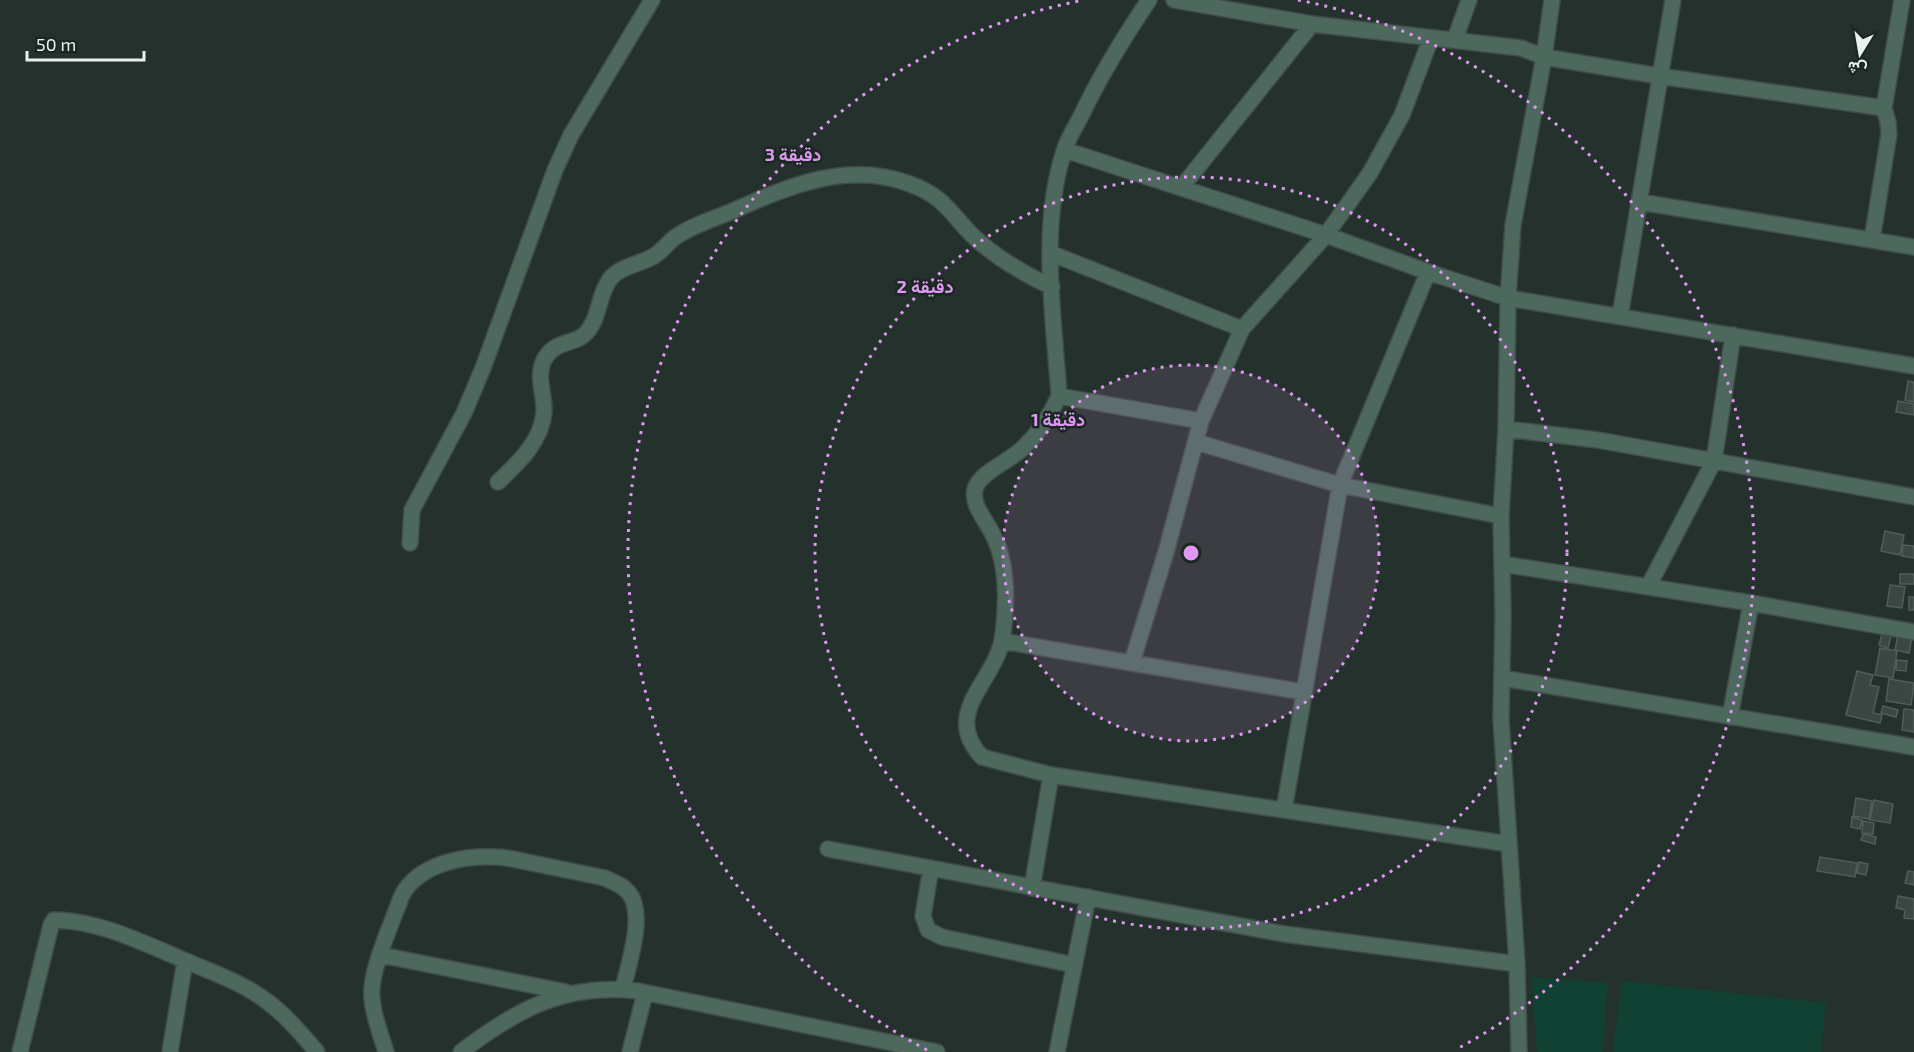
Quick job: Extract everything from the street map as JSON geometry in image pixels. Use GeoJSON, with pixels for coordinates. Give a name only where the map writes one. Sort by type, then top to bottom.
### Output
{"type":"FeatureCollection","features":[{"type":"Feature","properties":{"kind":"street"},"geometry":{"type":"LineString","coordinates":[[410,543],[412,510],[464,413],[483,368],[555,170],[571,135],[652,0]]}},
{"type":"Feature","properties":{"kind":"street"},"geometry":{"type":"LineString","coordinates":[[1149,0],[1117,47],[1065,150],[1057,183],[1050,253],[1059,396],[1051,414],[1022,449],[982,478],[974,496],[977,508],[993,535],[1002,559],[1005,603],[1002,641],[996,662],[972,699],[965,723],[967,732],[978,753],[988,760],[1051,775],[1509,844]]}},
{"type":"Feature","properties":{"kind":"street"},"geometry":{"type":"LineString","coordinates":[[1174,0],[1312,24],[1521,48],[1545,57],[1659,76],[1884,108]]}},
{"type":"Feature","properties":{"kind":"street"},"geometry":{"type":"LineString","coordinates":[[1455,39],[1469,0]]}},
{"type":"Feature","properties":{"kind":"street"},"geometry":{"type":"LineString","coordinates":[[1519,1052],[1501,719],[1501,516],[1506,429],[1508,298],[1513,225],[1545,57],[1552,0]]}},
{"type":"Feature","properties":{"kind":"street"},"geometry":{"type":"LineString","coordinates":[[1620,316],[1673,0]]}},
{"type":"Feature","properties":{"kind":"street"},"geometry":{"type":"LineString","coordinates":[[1872,240],[1889,134],[1884,108],[1902,0]]}},
{"type":"Feature","properties":{"kind":"street"},"geometry":{"type":"LineString","coordinates":[[1181,188],[1312,24]]}},
{"type":"Feature","properties":{"kind":"street"},"geometry":{"type":"LineString","coordinates":[[1132,662],[1166,552],[1201,421],[1242,328],[1326,235],[1370,172],[1402,115],[1431,38]]}},
{"type":"Feature","properties":{"kind":"street"},"geometry":{"type":"LineString","coordinates":[[1065,150],[1326,235],[1508,298],[1914,366]]}},
{"type":"Feature","properties":{"kind":"street"},"geometry":{"type":"LineString","coordinates":[[498,482],[523,458],[541,428],[544,411],[540,378],[545,359],[558,344],[586,334],[611,278],[662,252],[674,238],[783,189],[828,176],[873,174],[908,183],[930,192],[949,207],[972,235],[1000,260],[1052,287]]}},
{"type":"Feature","properties":{"kind":"street"},"geometry":{"type":"LineString","coordinates":[[1640,202],[1914,247]]}},
{"type":"Feature","properties":{"kind":"street"},"geometry":{"type":"LineString","coordinates":[[1050,253],[1242,328]]}},
{"type":"Feature","properties":{"kind":"street"},"geometry":{"type":"LineString","coordinates":[[1284,810],[1340,485],[1428,272]]}},
{"type":"Feature","properties":{"kind":"street"},"geometry":{"type":"LineString","coordinates":[[1648,587],[1714,461],[1733,335]]}},
{"type":"Feature","properties":{"kind":"street"},"geometry":{"type":"LineString","coordinates":[[1059,396],[1201,421]]}},
{"type":"Feature","properties":{"kind":"street"},"geometry":{"type":"LineString","coordinates":[[1506,429],[1598,440],[1914,497]]}},
{"type":"Feature","properties":{"kind":"street"},"geometry":{"type":"LineString","coordinates":[[1196,442],[1340,485],[1501,516]]}},
{"type":"Feature","properties":{"kind":"street"},"geometry":{"type":"LineString","coordinates":[[1502,564],[1751,603],[1914,632]]}},
{"type":"Feature","properties":{"kind":"street"},"geometry":{"type":"LineString","coordinates":[[1730,717],[1751,603]]}},
{"type":"Feature","properties":{"kind":"street"},"geometry":{"type":"LineString","coordinates":[[1002,641],[1303,692]]}},
{"type":"Feature","properties":{"kind":"street"},"geometry":{"type":"LineString","coordinates":[[1502,678],[1914,747]]}},
{"type":"Feature","properties":{"kind":"street"},"geometry":{"type":"LineString","coordinates":[[1032,888],[1051,775]]}},
{"type":"Feature","properties":{"kind":"street"},"geometry":{"type":"LineString","coordinates":[[828,849],[1284,934],[1516,964]]}},
{"type":"Feature","properties":{"kind":"street"},"geometry":{"type":"LineString","coordinates":[[386,1052],[372,998],[372,985],[402,895],[408,883],[418,874],[454,861],[497,856],[605,878],[620,885],[629,892],[633,901],[636,924],[623,989]]}},
{"type":"Feature","properties":{"kind":"street"},"geometry":{"type":"LineString","coordinates":[[931,868],[922,916],[928,930],[942,937],[1074,965]]}},
{"type":"Feature","properties":{"kind":"street"},"geometry":{"type":"LineString","coordinates":[[1057,1052],[1088,897]]}},
{"type":"Feature","properties":{"kind":"street"},"geometry":{"type":"LineString","coordinates":[[20,1052],[54,920],[90,926],[122,935],[224,976],[261,997],[295,1026],[316,1052]]}},
{"type":"Feature","properties":{"kind":"street"},"geometry":{"type":"LineString","coordinates":[[381,955],[569,993]]}},
{"type":"Feature","properties":{"kind":"street"},"geometry":{"type":"LineString","coordinates":[[170,1052],[185,961]]}},
{"type":"Feature","properties":{"kind":"street"},"geometry":{"type":"LineString","coordinates":[[461,1052],[524,1011],[548,999],[586,990],[623,989],[937,1052]]}},
{"type":"Feature","properties":{"kind":"street"},"geometry":{"type":"LineString","coordinates":[[630,1052],[645,993]]}},
{"type":"Feature","properties":{"kind":"green space"},"geometry":{"type":"Polygon","coordinates":[[[1531,977],[1608,983],[1603,1052],[1537,1052],[1531,977]]]}},
{"type":"Feature","properties":{"kind":"green space"},"geometry":{"type":"Polygon","coordinates":[[[1621,981],[1826,1003],[1821,1052],[1613,1052],[1621,981]]]}},
{"type":"Feature","properties":{"kind":"building"},"geometry":{"type":"Polygon","coordinates":[[[1908,381],[1914,382],[1914,402],[1905,400],[1908,381]]]}},
{"type":"Feature","properties":{"kind":"building"},"geometry":{"type":"Polygon","coordinates":[[[1898,401],[1914,404],[1914,415],[1896,412],[1898,401]]]}},
{"type":"Feature","properties":{"kind":"building"},"geometry":{"type":"Polygon","coordinates":[[[1885,531],[1904,535],[1900,555],[1881,551],[1885,531]]]}},
{"type":"Feature","properties":{"kind":"building"},"geometry":{"type":"Polygon","coordinates":[[[1903,545],[1914,546],[1914,558],[1902,556],[1903,545]]]}},
{"type":"Feature","properties":{"kind":"building"},"geometry":{"type":"Polygon","coordinates":[[[1900,574],[1914,574],[1914,584],[1900,584],[1900,574]]]}},
{"type":"Feature","properties":{"kind":"building"},"geometry":{"type":"Polygon","coordinates":[[[1890,585],[1905,587],[1902,608],[1887,606],[1890,585]]]}},
{"type":"Feature","properties":{"kind":"building"},"geometry":{"type":"Polygon","coordinates":[[[1909,597],[1914,597],[1914,610],[1909,610],[1909,597]]]}},
{"type":"Feature","properties":{"kind":"building"},"geometry":{"type":"Polygon","coordinates":[[[1884,626],[1893,629],[1888,648],[1879,645],[1884,626]]]}},
{"type":"Feature","properties":{"kind":"building"},"geometry":{"type":"Polygon","coordinates":[[[1899,629],[1913,632],[1909,653],[1895,650],[1899,629]]]}},
{"type":"Feature","properties":{"kind":"building"},"geometry":{"type":"Polygon","coordinates":[[[1880,648],[1897,651],[1893,678],[1875,675],[1880,648]]]}},
{"type":"Feature","properties":{"kind":"building"},"geometry":{"type":"Polygon","coordinates":[[[1897,660],[1907,661],[1906,671],[1896,670],[1897,660]]]}},
{"type":"Feature","properties":{"kind":"building"},"geometry":{"type":"Polygon","coordinates":[[[1857,671],[1873,675],[1870,685],[1879,687],[1873,713],[1882,715],[1880,723],[1846,715],[1857,671]]]}},
{"type":"Feature","properties":{"kind":"building"},"geometry":{"type":"Polygon","coordinates":[[[1889,679],[1914,683],[1911,705],[1886,701],[1889,679]]]}},
{"type":"Feature","properties":{"kind":"building"},"geometry":{"type":"Polygon","coordinates":[[[1883,706],[1898,710],[1896,717],[1881,713],[1883,706]]]}},
{"type":"Feature","properties":{"kind":"building"},"geometry":{"type":"Polygon","coordinates":[[[1904,709],[1914,710],[1914,732],[1902,730],[1904,709]]]}},
{"type":"Feature","properties":{"kind":"building"},"geometry":{"type":"Polygon","coordinates":[[[1856,798],[1872,801],[1869,819],[1853,816],[1856,798]]]}},
{"type":"Feature","properties":{"kind":"building"},"geometry":{"type":"Polygon","coordinates":[[[1874,800],[1893,804],[1890,823],[1870,820],[1874,800]]]}},
{"type":"Feature","properties":{"kind":"building"},"geometry":{"type":"Polygon","coordinates":[[[1852,817],[1862,820],[1860,829],[1851,827],[1852,817]]]}},
{"type":"Feature","properties":{"kind":"building"},"geometry":{"type":"Polygon","coordinates":[[[1863,821],[1874,823],[1873,834],[1862,833],[1863,821]]]}},
{"type":"Feature","properties":{"kind":"building"},"geometry":{"type":"Polygon","coordinates":[[[1863,834],[1876,837],[1875,844],[1861,840],[1863,834]]]}},
{"type":"Feature","properties":{"kind":"building"},"geometry":{"type":"Polygon","coordinates":[[[1820,857],[1857,863],[1855,877],[1817,871],[1820,857]]]}},
{"type":"Feature","properties":{"kind":"building"},"geometry":{"type":"Polygon","coordinates":[[[1859,862],[1868,864],[1866,875],[1857,873],[1859,862]]]}},
{"type":"Feature","properties":{"kind":"building"},"geometry":{"type":"Polygon","coordinates":[[[1908,871],[1914,872],[1914,885],[1905,883],[1908,871]]]}},
{"type":"Feature","properties":{"kind":"building"},"geometry":{"type":"Polygon","coordinates":[[[1898,896],[1914,899],[1914,919],[1904,918],[1905,910],[1896,908],[1898,896]]]}}]}
